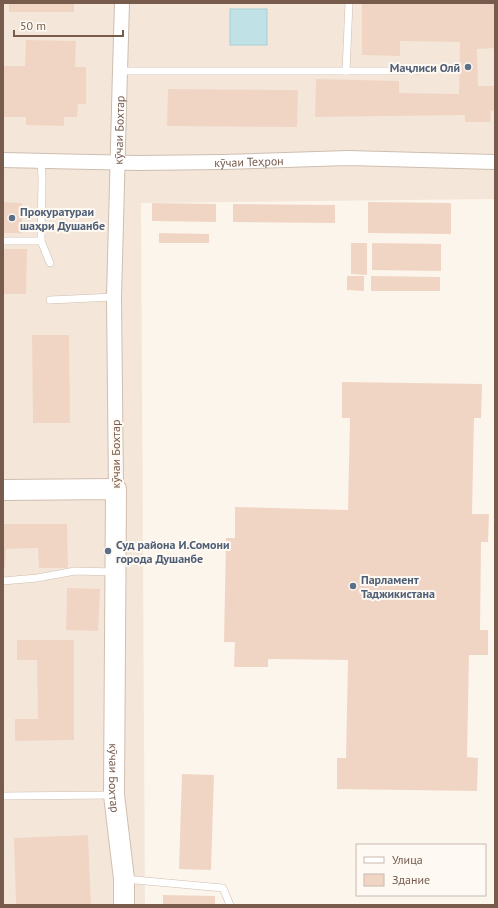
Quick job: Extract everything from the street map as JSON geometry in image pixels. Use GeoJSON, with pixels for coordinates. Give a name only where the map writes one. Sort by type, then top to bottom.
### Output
{"type":"FeatureCollection","features":[{"type":"Feature","properties":{"kind":"street","name":"кӯчаи Бохтар"},"geometry":{"type":"LineString","coordinates":[[122,3],[114,297],[116,489],[114,795],[124,879],[124,905]]}},
{"type":"Feature","properties":{"kind":"street","name":"кӯчаи Теҳрон"},"geometry":{"type":"LineString","coordinates":[[3,160],[117,163],[223,162],[348,158],[495,162]]}},
{"type":"Feature","properties":{"kind":"street"},"geometry":{"type":"LineString","coordinates":[[3,490],[116,489]]}},
{"type":"Feature","properties":{"kind":"lane"},"geometry":{"type":"LineString","coordinates":[[346,70],[349,3]]}},
{"type":"Feature","properties":{"kind":"lane"},"geometry":{"type":"LineString","coordinates":[[120,71],[346,70],[416,72]]}},
{"type":"Feature","properties":{"kind":"lane"},"geometry":{"type":"LineString","coordinates":[[41,160],[41,241],[50,263]]}},
{"type":"Feature","properties":{"kind":"lane"},"geometry":{"type":"LineString","coordinates":[[3,241],[41,241]]}},
{"type":"Feature","properties":{"kind":"lane"},"geometry":{"type":"LineString","coordinates":[[50,300],[114,297]]}},
{"type":"Feature","properties":{"kind":"lane"},"geometry":{"type":"LineString","coordinates":[[3,581],[37,578],[75,571],[115,572]]}},
{"type":"Feature","properties":{"kind":"lane"},"geometry":{"type":"LineString","coordinates":[[3,796],[114,795]]}},
{"type":"Feature","properties":{"kind":"lane"},"geometry":{"type":"LineString","coordinates":[[124,879],[223,888],[230,905]]}},
{"type":"Feature","properties":{"kind":"shaded area"},"geometry":{"type":"Polygon","coordinates":[[[3,3],[495,3],[495,199],[141,203],[145,905],[3,905],[3,3]]]}},
{"type":"Feature","properties":{"kind":"water"},"geometry":{"type":"Polygon","coordinates":[[[230,9],[267,9],[267,45],[230,45],[230,9]]]}},
{"type":"Feature","properties":{"kind":"building"},"geometry":{"type":"Polygon","coordinates":[[[9,3],[74,3],[74,12],[9,12],[9,3]]]}},
{"type":"Feature","properties":{"kind":"building","name":"Маҷлиси Олӣ"},"geometry":{"type":"Polygon","coordinates":[[[362,3],[495,3],[495,48],[477,49],[478,86],[495,86],[495,112],[491,110],[490,122],[465,122],[465,115],[315,117],[316,79],[399,81],[399,93],[459,94],[460,42],[400,41],[400,56],[362,55],[362,3]]]}},
{"type":"Feature","properties":{"kind":"building"},"geometry":{"type":"Polygon","coordinates":[[[26,40],[76,41],[75,67],[86,67],[86,104],[78,104],[77,117],[64,117],[64,126],[26,125],[26,117],[3,117],[3,66],[25,66],[26,40]]]}},
{"type":"Feature","properties":{"kind":"building"},"geometry":{"type":"Polygon","coordinates":[[[168,89],[298,90],[297,127],[167,126],[168,89]]]}},
{"type":"Feature","properties":{"kind":"building","name":"Прокуратураи шаҳри Душанбе"},"geometry":{"type":"Polygon","coordinates":[[[3,202],[22,203],[22,233],[3,233],[3,202]]]}},
{"type":"Feature","properties":{"kind":"building"},"geometry":{"type":"Polygon","coordinates":[[[368,202],[451,203],[451,234],[368,233],[368,202]]]}},
{"type":"Feature","properties":{"kind":"building"},"geometry":{"type":"Polygon","coordinates":[[[152,203],[216,204],[216,222],[152,221],[152,203]]]}},
{"type":"Feature","properties":{"kind":"building"},"geometry":{"type":"Polygon","coordinates":[[[233,204],[335,205],[335,223],[233,222],[233,204]]]}},
{"type":"Feature","properties":{"kind":"building"},"geometry":{"type":"Polygon","coordinates":[[[159,233],[209,234],[209,243],[159,243],[159,233]]]}},
{"type":"Feature","properties":{"kind":"building"},"geometry":{"type":"Polygon","coordinates":[[[351,243],[367,243],[367,275],[351,274],[351,243]]]}},
{"type":"Feature","properties":{"kind":"building"},"geometry":{"type":"Polygon","coordinates":[[[372,243],[441,244],[441,271],[372,270],[372,243]]]}},
{"type":"Feature","properties":{"kind":"building"},"geometry":{"type":"Polygon","coordinates":[[[4,249],[27,249],[26,294],[4,294],[4,249]]]}},
{"type":"Feature","properties":{"kind":"building"},"geometry":{"type":"Polygon","coordinates":[[[347,276],[364,276],[364,291],[347,290],[347,276]]]}},
{"type":"Feature","properties":{"kind":"building"},"geometry":{"type":"Polygon","coordinates":[[[371,276],[440,277],[440,291],[371,291],[371,276]]]}},
{"type":"Feature","properties":{"kind":"building"},"geometry":{"type":"Polygon","coordinates":[[[32,335],[69,335],[70,423],[33,423],[32,335]]]}},
{"type":"Feature","properties":{"kind":"building","name":"Парламент Таджикистана"},"geometry":{"type":"Polygon","coordinates":[[[342,382],[482,384],[481,418],[474,418],[472,514],[489,514],[488,542],[481,542],[480,630],[488,630],[488,655],[469,655],[467,757],[478,758],[477,791],[337,789],[337,758],[346,758],[348,660],[268,659],[268,667],[234,667],[235,642],[224,642],[226,538],[235,538],[235,507],[348,510],[350,418],[342,418],[342,382]]]}},
{"type":"Feature","properties":{"kind":"building"},"geometry":{"type":"Polygon","coordinates":[[[3,524],[67,524],[68,568],[39,568],[38,548],[6,549],[5,568],[3,568],[3,524]]]}},
{"type":"Feature","properties":{"kind":"building"},"geometry":{"type":"Polygon","coordinates":[[[67,588],[100,589],[98,631],[66,630],[67,588]]]}},
{"type":"Feature","properties":{"kind":"building"},"geometry":{"type":"Polygon","coordinates":[[[17,640],[74,640],[74,740],[15,741],[15,719],[38,719],[37,660],[17,660],[17,640]]]}},
{"type":"Feature","properties":{"kind":"building"},"geometry":{"type":"Polygon","coordinates":[[[182,774],[214,775],[211,870],[179,869],[182,774]]]}},
{"type":"Feature","properties":{"kind":"building"},"geometry":{"type":"Polygon","coordinates":[[[88,835],[91,905],[16,905],[14,838],[88,835]]]}},
{"type":"Feature","properties":{"kind":"building"},"geometry":{"type":"Polygon","coordinates":[[[163,895],[215,896],[215,905],[163,905],[163,895]]]}},
{"type":"Feature","properties":{"kind":"place","name":"Маҷлиси Олӣ"},"geometry":{"type":"Point","coordinates":[468,67]}},
{"type":"Feature","properties":{"kind":"place","name":"Прокуратураи шаҳри Душанбе"},"geometry":{"type":"Point","coordinates":[12,218]}},
{"type":"Feature","properties":{"kind":"place","name":"Суд района И.Сомони города Душанбе"},"geometry":{"type":"Point","coordinates":[108,551]}},
{"type":"Feature","properties":{"kind":"place","name":"Парламент Таджикистана"},"geometry":{"type":"Point","coordinates":[353,586]}}]}
